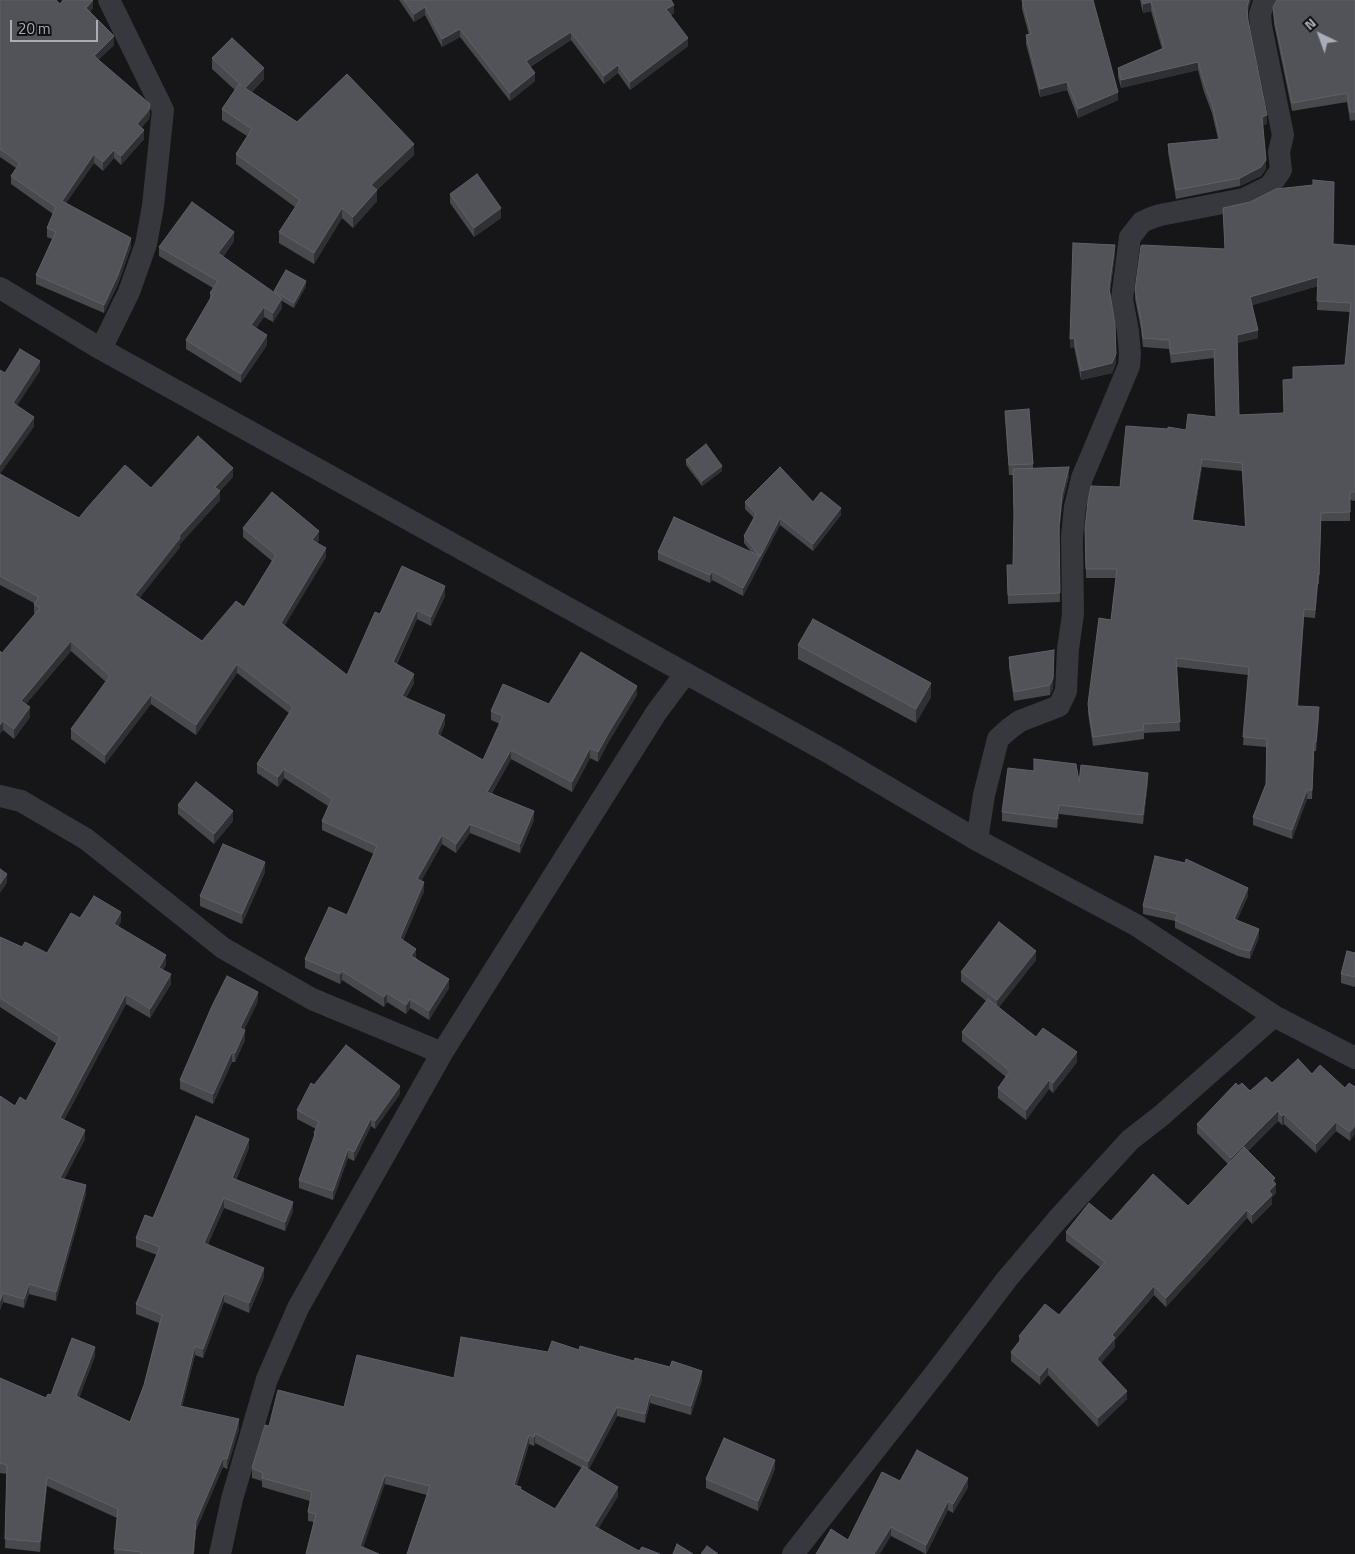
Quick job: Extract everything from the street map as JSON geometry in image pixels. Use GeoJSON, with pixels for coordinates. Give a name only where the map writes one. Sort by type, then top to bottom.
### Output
{"type":"FeatureCollection","features":[{"type":"Feature","properties":{"kind":"street"},"geometry":{"type":"LineString","coordinates":[[101,349],[129,292],[146,244],[153,206],[163,110],[109,0]]}},
{"type":"Feature","properties":{"kind":"street"},"geometry":{"type":"LineString","coordinates":[[976,840],[984,795],[998,739],[1020,721],[1059,706],[1066,691],[1068,650],[1073,614],[1072,536],[1075,507],[1082,478],[1129,366],[1128,331],[1122,299],[1130,238],[1142,222],[1160,214],[1244,199],[1270,186],[1281,170],[1279,152],[1283,135],[1260,14],[1267,0]]}},
{"type":"Feature","properties":{"kind":"street"},"geometry":{"type":"LineString","coordinates":[[0,288],[101,349],[833,755],[976,840],[1136,925],[1274,1016],[1355,1058]]}},
{"type":"Feature","properties":{"kind":"street"},"geometry":{"type":"LineString","coordinates":[[220,1554],[232,1499],[267,1379],[298,1308],[442,1053],[656,713],[685,674]]}},
{"type":"Feature","properties":{"kind":"street"},"geometry":{"type":"LineString","coordinates":[[0,796],[21,801],[86,839],[223,948],[312,999],[442,1053]]}},
{"type":"Feature","properties":{"kind":"street"},"geometry":{"type":"LineString","coordinates":[[793,1554],[1007,1279],[1057,1220],[1130,1140],[1162,1115],[1274,1016]]}},
{"type":"Feature","properties":{"kind":"building"},"geometry":{"type":"Polygon","coordinates":[[[0,0],[56,0],[60,4],[63,0],[93,0],[86,8],[114,36],[94,56],[150,104],[149,110],[137,124],[144,130],[121,156],[114,150],[103,162],[94,154],[62,201],[131,238],[118,275],[104,305],[36,275],[56,232],[47,228],[56,207],[11,176],[20,163],[0,149],[0,0]]]}},
{"type":"Feature","properties":{"kind":"building"},"geometry":{"type":"Polygon","coordinates":[[[404,0],[671,0],[674,5],[666,9],[688,38],[630,82],[618,65],[604,76],[571,32],[526,61],[535,73],[510,93],[460,29],[442,39],[425,7],[414,14],[404,0]]]}},
{"type":"Feature","properties":{"kind":"building"},"geometry":{"type":"Polygon","coordinates":[[[1022,0],[1093,0],[1118,92],[1078,109],[1067,82],[1040,89],[1026,35],[1031,34],[1022,0]]]}},
{"type":"Feature","properties":{"kind":"building"},"geometry":{"type":"Polygon","coordinates":[[[1142,0],[1249,0],[1247,7],[1248,20],[1267,115],[1262,117],[1266,160],[1261,167],[1240,178],[1176,190],[1168,144],[1220,139],[1212,104],[1198,62],[1121,80],[1118,68],[1164,48],[1151,2],[1143,4],[1142,0]]]}},
{"type":"Feature","properties":{"kind":"building"},"geometry":{"type":"Polygon","coordinates":[[[1277,0],[1355,0],[1355,112],[1350,112],[1347,93],[1292,103],[1274,16],[1273,7],[1277,0]]]}},
{"type":"Feature","properties":{"kind":"building"},"geometry":{"type":"Polygon","coordinates":[[[232,38],[264,68],[245,88],[297,122],[347,74],[414,144],[371,185],[377,190],[353,217],[342,208],[314,253],[279,232],[300,200],[236,154],[252,129],[222,109],[239,84],[242,86],[212,58],[232,38]]]}},
{"type":"Feature","properties":{"kind":"building"},"geometry":{"type":"Polygon","coordinates":[[[477,174],[501,208],[474,228],[450,194],[477,174]]]}},
{"type":"Feature","properties":{"kind":"building"},"geometry":{"type":"Polygon","coordinates":[[[1313,180],[1334,182],[1333,244],[1355,246],[1355,492],[1350,492],[1350,512],[1321,513],[1319,575],[1315,610],[1304,609],[1297,706],[1319,707],[1316,742],[1314,742],[1312,790],[1307,790],[1292,830],[1253,817],[1266,784],[1267,739],[1243,737],[1249,667],[1176,658],[1180,722],[1143,724],[1144,730],[1093,737],[1088,704],[1099,618],[1111,620],[1117,569],[1086,569],[1085,528],[1091,486],[1120,487],[1126,426],[1168,429],[1168,427],[1186,430],[1188,414],[1216,417],[1214,349],[1171,354],[1169,340],[1143,338],[1135,290],[1141,246],[1225,249],[1223,208],[1250,202],[1276,189],[1313,185],[1313,180]],[[1318,277],[1250,297],[1258,330],[1237,335],[1239,415],[1284,413],[1283,380],[1293,379],[1293,367],[1345,365],[1351,303],[1317,301],[1318,277]],[[1202,459],[1192,520],[1246,527],[1242,463],[1202,459]]]}},
{"type":"Feature","properties":{"kind":"building"},"geometry":{"type":"Polygon","coordinates":[[[192,202],[234,232],[218,253],[282,298],[273,313],[264,307],[251,325],[267,335],[241,374],[186,340],[213,294],[210,293],[218,281],[159,247],[192,202]]]}},
{"type":"Feature","properties":{"kind":"building"},"geometry":{"type":"Polygon","coordinates":[[[1073,243],[1115,245],[1109,288],[1115,324],[1116,354],[1112,363],[1081,371],[1074,338],[1070,339],[1073,243]]]}},
{"type":"Feature","properties":{"kind":"building"},"geometry":{"type":"Polygon","coordinates":[[[286,270],[306,281],[294,303],[274,291],[286,270]]]}},
{"type":"Feature","properties":{"kind":"building"},"geometry":{"type":"Polygon","coordinates":[[[20,349],[40,361],[13,403],[34,417],[0,465],[0,370],[5,373],[20,349]]]}},
{"type":"Feature","properties":{"kind":"building"},"geometry":{"type":"Polygon","coordinates":[[[1029,409],[1033,464],[1009,465],[1005,411],[1029,409]]]}},
{"type":"Feature","properties":{"kind":"building"},"geometry":{"type":"Polygon","coordinates":[[[198,436],[233,468],[215,487],[220,491],[179,536],[180,538],[135,595],[202,641],[236,601],[244,607],[276,555],[243,528],[272,492],[319,531],[312,540],[326,548],[281,623],[347,675],[375,612],[380,614],[402,566],[445,586],[431,617],[417,610],[393,662],[414,674],[402,696],[445,715],[437,734],[483,760],[503,716],[491,711],[503,684],[549,704],[581,652],[637,686],[598,752],[590,748],[572,782],[511,750],[487,792],[534,811],[520,844],[470,824],[456,844],[442,835],[417,879],[424,882],[400,938],[416,949],[411,956],[449,979],[429,1011],[410,999],[406,1005],[387,993],[384,997],[342,971],[340,974],[305,959],[329,907],[347,915],[377,846],[322,821],[332,799],[284,769],[278,777],[257,764],[293,707],[237,664],[196,725],[151,695],[105,755],[71,729],[110,676],[71,641],[21,701],[30,707],[14,729],[3,721],[0,725],[0,651],[2,653],[40,608],[34,604],[39,597],[0,576],[0,474],[79,518],[125,465],[151,488],[198,436]]]}},
{"type":"Feature","properties":{"kind":"building"},"geometry":{"type":"Polygon","coordinates":[[[706,444],[722,466],[702,481],[686,460],[706,444]]]}},
{"type":"Feature","properties":{"kind":"building"},"geometry":{"type":"Polygon","coordinates":[[[780,467],[813,502],[821,492],[841,508],[813,544],[780,518],[760,557],[744,536],[756,514],[745,502],[780,467]]]}},
{"type":"Feature","properties":{"kind":"building"},"geometry":{"type":"Polygon","coordinates":[[[1069,467],[1062,495],[1059,526],[1060,593],[1008,595],[1007,565],[1013,565],[1013,469],[1069,467]]]}},
{"type":"Feature","properties":{"kind":"building"},"geometry":{"type":"Polygon","coordinates":[[[674,517],[760,556],[743,588],[712,571],[710,575],[658,552],[674,517]]]}},
{"type":"Feature","properties":{"kind":"building"},"geometry":{"type":"Polygon","coordinates":[[[813,619],[931,683],[916,709],[798,645],[813,619]]]}},
{"type":"Feature","properties":{"kind":"building"},"geometry":{"type":"Polygon","coordinates":[[[1054,650],[1053,678],[1050,685],[1014,692],[1009,657],[1054,650]]]}},
{"type":"Feature","properties":{"kind":"building"},"geometry":{"type":"Polygon","coordinates":[[[1034,759],[1076,764],[1079,782],[1081,765],[1148,773],[1143,815],[1059,805],[1057,819],[1002,812],[1008,768],[1034,771],[1034,759]]]}},
{"type":"Feature","properties":{"kind":"building"},"geometry":{"type":"Polygon","coordinates":[[[196,782],[233,811],[214,834],[178,805],[196,782]]]}},
{"type":"Feature","properties":{"kind":"building"},"geometry":{"type":"Polygon","coordinates":[[[223,844],[265,862],[242,914],[200,896],[223,844]]]}},
{"type":"Feature","properties":{"kind":"building"},"geometry":{"type":"Polygon","coordinates":[[[1155,856],[1185,863],[1186,859],[1248,888],[1234,919],[1259,929],[1250,951],[1238,948],[1175,920],[1178,914],[1143,906],[1155,856]]]}},
{"type":"Feature","properties":{"kind":"building"},"geometry":{"type":"Polygon","coordinates":[[[0,869],[7,874],[0,884],[0,869]]]}},
{"type":"Feature","properties":{"kind":"building"},"geometry":{"type":"Polygon","coordinates":[[[94,896],[121,912],[114,924],[166,955],[159,968],[171,974],[150,1009],[126,994],[60,1118],[85,1130],[60,1178],[86,1185],[56,1292],[29,1284],[24,1299],[3,1293],[0,1301],[0,1096],[15,1106],[20,1097],[26,1101],[60,1037],[0,998],[0,937],[22,947],[25,942],[47,953],[71,913],[80,918],[94,896]]]}},
{"type":"Feature","properties":{"kind":"building"},"geometry":{"type":"Polygon","coordinates":[[[999,922],[1036,951],[997,1000],[961,972],[999,922]]]}},
{"type":"Feature","properties":{"kind":"building"},"geometry":{"type":"Polygon","coordinates":[[[1347,951],[1355,953],[1355,977],[1341,974],[1347,951]]]}},
{"type":"Feature","properties":{"kind":"building"},"geometry":{"type":"Polygon","coordinates":[[[227,976],[258,992],[240,1028],[245,1030],[235,1053],[232,1052],[213,1094],[180,1080],[227,976]]]}},
{"type":"Feature","properties":{"kind":"building"},"geometry":{"type":"Polygon","coordinates":[[[988,999],[1036,1037],[1043,1028],[1077,1052],[1053,1083],[1049,1080],[1026,1110],[998,1088],[1010,1071],[962,1032],[988,999]]]}},
{"type":"Feature","properties":{"kind":"building"},"geometry":{"type":"Polygon","coordinates":[[[346,1045],[400,1086],[375,1121],[371,1118],[354,1152],[348,1149],[333,1191],[299,1180],[319,1122],[297,1110],[311,1083],[314,1085],[346,1045]]]}},
{"type":"Feature","properties":{"kind":"building"},"geometry":{"type":"Polygon","coordinates":[[[1298,1059],[1312,1074],[1320,1065],[1345,1088],[1349,1083],[1355,1087],[1355,1125],[1350,1132],[1336,1122],[1316,1144],[1284,1114],[1282,1116],[1278,1111],[1231,1158],[1197,1124],[1236,1083],[1238,1086],[1242,1083],[1250,1091],[1266,1077],[1272,1083],[1298,1059]]]}},
{"type":"Feature","properties":{"kind":"building"},"geometry":{"type":"Polygon","coordinates":[[[196,1116],[249,1139],[232,1178],[293,1202],[285,1222],[224,1198],[204,1243],[264,1268],[249,1303],[224,1293],[203,1349],[195,1346],[180,1406],[239,1419],[227,1459],[223,1458],[196,1521],[193,1554],[141,1554],[141,1552],[114,1549],[118,1509],[47,1477],[40,1542],[5,1539],[7,1465],[0,1463],[0,1378],[46,1398],[48,1394],[51,1395],[72,1338],[95,1347],[76,1396],[130,1422],[144,1385],[162,1315],[136,1304],[160,1247],[136,1238],[145,1215],[153,1218],[196,1116]]]}},
{"type":"Feature","properties":{"kind":"building"},"geometry":{"type":"Polygon","coordinates":[[[1244,1147],[1275,1178],[1272,1181],[1276,1184],[1269,1191],[1272,1195],[1252,1215],[1247,1210],[1166,1298],[1154,1286],[1112,1335],[1115,1338],[1097,1359],[1127,1391],[1098,1418],[1048,1366],[1040,1376],[1011,1352],[1022,1338],[1019,1336],[1045,1304],[1059,1315],[1105,1262],[1066,1232],[1089,1203],[1111,1221],[1153,1174],[1188,1206],[1244,1147]]]}},
{"type":"Feature","properties":{"kind":"building"},"geometry":{"type":"Polygon","coordinates":[[[461,1337],[548,1352],[552,1341],[579,1350],[580,1346],[634,1361],[635,1358],[670,1367],[672,1361],[702,1371],[691,1406],[650,1394],[645,1414],[617,1407],[588,1462],[535,1433],[534,1437],[529,1435],[514,1485],[521,1487],[520,1489],[555,1509],[583,1466],[618,1487],[594,1526],[639,1551],[642,1547],[660,1554],[407,1554],[430,1486],[385,1475],[360,1546],[379,1554],[306,1554],[316,1514],[308,1512],[312,1492],[262,1478],[263,1473],[252,1468],[265,1425],[269,1426],[278,1390],[344,1407],[357,1355],[454,1378],[461,1337]]]}},
{"type":"Feature","properties":{"kind":"building"},"geometry":{"type":"Polygon","coordinates":[[[724,1438],[775,1460],[758,1501],[706,1479],[724,1438]]]}},
{"type":"Feature","properties":{"kind":"building"},"geometry":{"type":"Polygon","coordinates":[[[917,1450],[968,1478],[953,1504],[948,1501],[926,1545],[891,1527],[874,1554],[816,1554],[831,1529],[848,1540],[882,1472],[900,1481],[917,1450]]]}},
{"type":"Feature","properties":{"kind":"building"},"geometry":{"type":"Polygon","coordinates":[[[677,1544],[693,1554],[673,1554],[677,1544]]]}},
{"type":"Feature","properties":{"kind":"building"},"geometry":{"type":"Polygon","coordinates":[[[707,1546],[718,1554],[701,1554],[707,1546]]]}}]}
